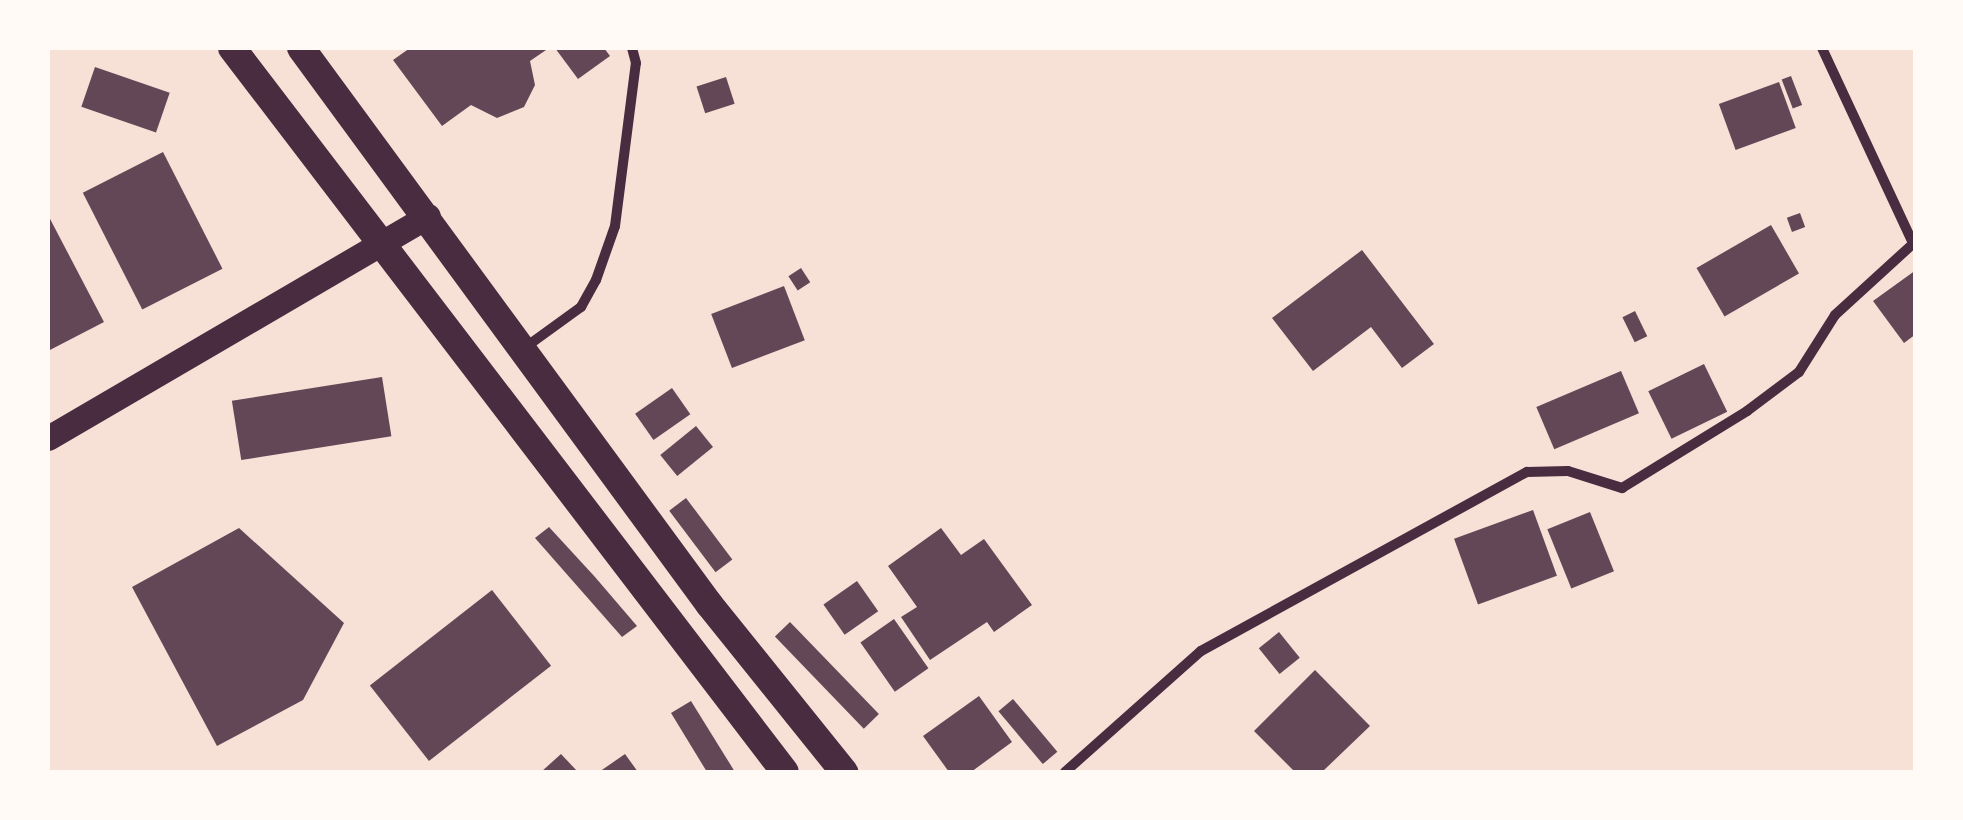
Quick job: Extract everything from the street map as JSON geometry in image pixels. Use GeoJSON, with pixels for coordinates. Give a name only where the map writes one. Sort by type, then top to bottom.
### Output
{"type":"FeatureCollection","features":[{"type":"Feature","properties":{"kind":"highway"},"geometry":{"type":"LineString","coordinates":[[232,48],[784,772]]}},
{"type":"Feature","properties":{"kind":"highway"},"geometry":{"type":"LineString","coordinates":[[300,48],[428,216],[709,604],[844,772]]}},
{"type":"Feature","properties":{"kind":"main road"},"geometry":{"type":"LineString","coordinates":[[48,438],[383,248],[428,216]]}},
{"type":"Feature","properties":{"kind":"street"},"geometry":{"type":"LineString","coordinates":[[522,350],[581,307],[596,280],[614,226],[636,63],[632,48]]}},
{"type":"Feature","properties":{"kind":"street"},"geometry":{"type":"LineString","coordinates":[[1066,772],[1202,651],[1527,472],[1568,471],[1622,488],[1747,411],[1799,372],[1835,315],[1914,242],[1822,48]]}},
{"type":"Feature","properties":{"kind":"building"},"geometry":{"type":"Polygon","coordinates":[[[410,48],[549,48],[530,61],[535,85],[524,107],[497,118],[471,105],[442,126],[393,60],[410,48]]]}},
{"type":"Feature","properties":{"kind":"building"},"geometry":{"type":"Polygon","coordinates":[[[555,48],[604,48],[610,56],[578,79],[555,48]]]}},
{"type":"Feature","properties":{"kind":"building"},"geometry":{"type":"Polygon","coordinates":[[[95,67],[170,93],[156,132],[81,107],[95,67]]]}},
{"type":"Feature","properties":{"kind":"building"},"geometry":{"type":"Polygon","coordinates":[[[1791,76],[1802,105],[1793,109],[1782,80],[1791,76]]]}},
{"type":"Feature","properties":{"kind":"building"},"geometry":{"type":"Polygon","coordinates":[[[726,77],[735,104],[705,113],[697,87],[726,77]]]}},
{"type":"Feature","properties":{"kind":"building"},"geometry":{"type":"Polygon","coordinates":[[[1779,82],[1796,128],[1736,150],[1719,104],[1779,82]]]}},
{"type":"Feature","properties":{"kind":"building"},"geometry":{"type":"Polygon","coordinates":[[[163,152],[222,269],[142,310],[83,193],[163,152]]]}},
{"type":"Feature","properties":{"kind":"building"},"geometry":{"type":"Polygon","coordinates":[[[1800,213],[1805,227],[1792,232],[1787,218],[1800,213]]]}},
{"type":"Feature","properties":{"kind":"building"},"geometry":{"type":"Polygon","coordinates":[[[48,215],[104,322],[48,351],[48,215]]]}},
{"type":"Feature","properties":{"kind":"building"},"geometry":{"type":"Polygon","coordinates":[[[1771,225],[1799,273],[1725,316],[1697,268],[1771,225]]]}},
{"type":"Feature","properties":{"kind":"building"},"geometry":{"type":"Polygon","coordinates":[[[1362,250],[1434,344],[1402,368],[1371,327],[1313,371],[1272,318],[1362,250]]]}},
{"type":"Feature","properties":{"kind":"building"},"geometry":{"type":"Polygon","coordinates":[[[801,268],[810,282],[798,290],[788,276],[801,268]]]}},
{"type":"Feature","properties":{"kind":"building"},"geometry":{"type":"Polygon","coordinates":[[[1916,270],[1916,334],[1904,343],[1873,301],[1916,270]]]}},
{"type":"Feature","properties":{"kind":"building"},"geometry":{"type":"Polygon","coordinates":[[[784,286],[805,340],[732,368],[711,314],[784,286]]]}},
{"type":"Feature","properties":{"kind":"building"},"geometry":{"type":"Polygon","coordinates":[[[1635,311],[1647,336],[1635,342],[1622,317],[1635,311]]]}},
{"type":"Feature","properties":{"kind":"building"},"geometry":{"type":"Polygon","coordinates":[[[1704,364],[1727,412],[1672,439],[1648,391],[1704,364]]]}},
{"type":"Feature","properties":{"kind":"building"},"geometry":{"type":"Polygon","coordinates":[[[1621,371],[1639,413],[1554,449],[1536,407],[1621,371]]]}},
{"type":"Feature","properties":{"kind":"building"},"geometry":{"type":"Polygon","coordinates":[[[382,377],[391,436],[241,460],[232,401],[382,377]]]}},
{"type":"Feature","properties":{"kind":"building"},"geometry":{"type":"Polygon","coordinates":[[[672,388],[690,414],[653,440],[635,414],[672,388]]]}},
{"type":"Feature","properties":{"kind":"building"},"geometry":{"type":"Polygon","coordinates":[[[696,426],[713,447],[677,476],[660,455],[696,426]]]}},
{"type":"Feature","properties":{"kind":"building"},"geometry":{"type":"Polygon","coordinates":[[[686,498],[732,559],[716,572],[669,511],[686,498]]]}},
{"type":"Feature","properties":{"kind":"building"},"geometry":{"type":"Polygon","coordinates":[[[1533,510],[1557,576],[1478,605],[1454,539],[1533,510]]]}},
{"type":"Feature","properties":{"kind":"building"},"geometry":{"type":"Polygon","coordinates":[[[1590,512],[1614,571],[1571,589],[1547,529],[1590,512]]]}},
{"type":"Feature","properties":{"kind":"building"},"geometry":{"type":"Polygon","coordinates":[[[549,527],[637,626],[622,637],[535,538],[549,527]]]}},
{"type":"Feature","properties":{"kind":"building"},"geometry":{"type":"Polygon","coordinates":[[[239,528],[344,623],[303,700],[217,746],[132,587],[239,528]]]}},
{"type":"Feature","properties":{"kind":"building"},"geometry":{"type":"Polygon","coordinates":[[[941,528],[961,555],[984,539],[1032,605],[994,632],[987,622],[930,660],[901,617],[917,607],[888,566],[941,528]]]}},
{"type":"Feature","properties":{"kind":"building"},"geometry":{"type":"Polygon","coordinates":[[[857,581],[878,611],[845,635],[823,605],[857,581]]]}},
{"type":"Feature","properties":{"kind":"building"},"geometry":{"type":"Polygon","coordinates":[[[492,590],[551,666],[429,761],[370,685],[492,590]]]}},
{"type":"Feature","properties":{"kind":"building"},"geometry":{"type":"Polygon","coordinates":[[[894,619],[928,668],[895,692],[860,643],[894,619]]]}},
{"type":"Feature","properties":{"kind":"building"},"geometry":{"type":"Polygon","coordinates":[[[790,622],[879,714],[864,729],[775,637],[790,622]]]}},
{"type":"Feature","properties":{"kind":"building"},"geometry":{"type":"Polygon","coordinates":[[[1279,632],[1300,658],[1280,674],[1259,648],[1279,632]]]}},
{"type":"Feature","properties":{"kind":"building"},"geometry":{"type":"Polygon","coordinates":[[[1315,670],[1370,726],[1322,772],[1295,772],[1254,731],[1315,670]]]}},
{"type":"Feature","properties":{"kind":"building"},"geometry":{"type":"Polygon","coordinates":[[[979,696],[1012,742],[971,772],[949,772],[923,736],[979,696]]]}},
{"type":"Feature","properties":{"kind":"building"},"geometry":{"type":"Polygon","coordinates":[[[1013,699],[1057,752],[1043,764],[998,711],[1013,699]]]}},
{"type":"Feature","properties":{"kind":"building"},"geometry":{"type":"Polygon","coordinates":[[[691,701],[735,772],[707,772],[671,713],[691,701]]]}},
{"type":"Feature","properties":{"kind":"building"},"geometry":{"type":"Polygon","coordinates":[[[561,754],[578,772],[541,772],[561,754]]]}},
{"type":"Feature","properties":{"kind":"building"},"geometry":{"type":"Polygon","coordinates":[[[625,754],[638,772],[599,772],[625,754]]]}}]}
